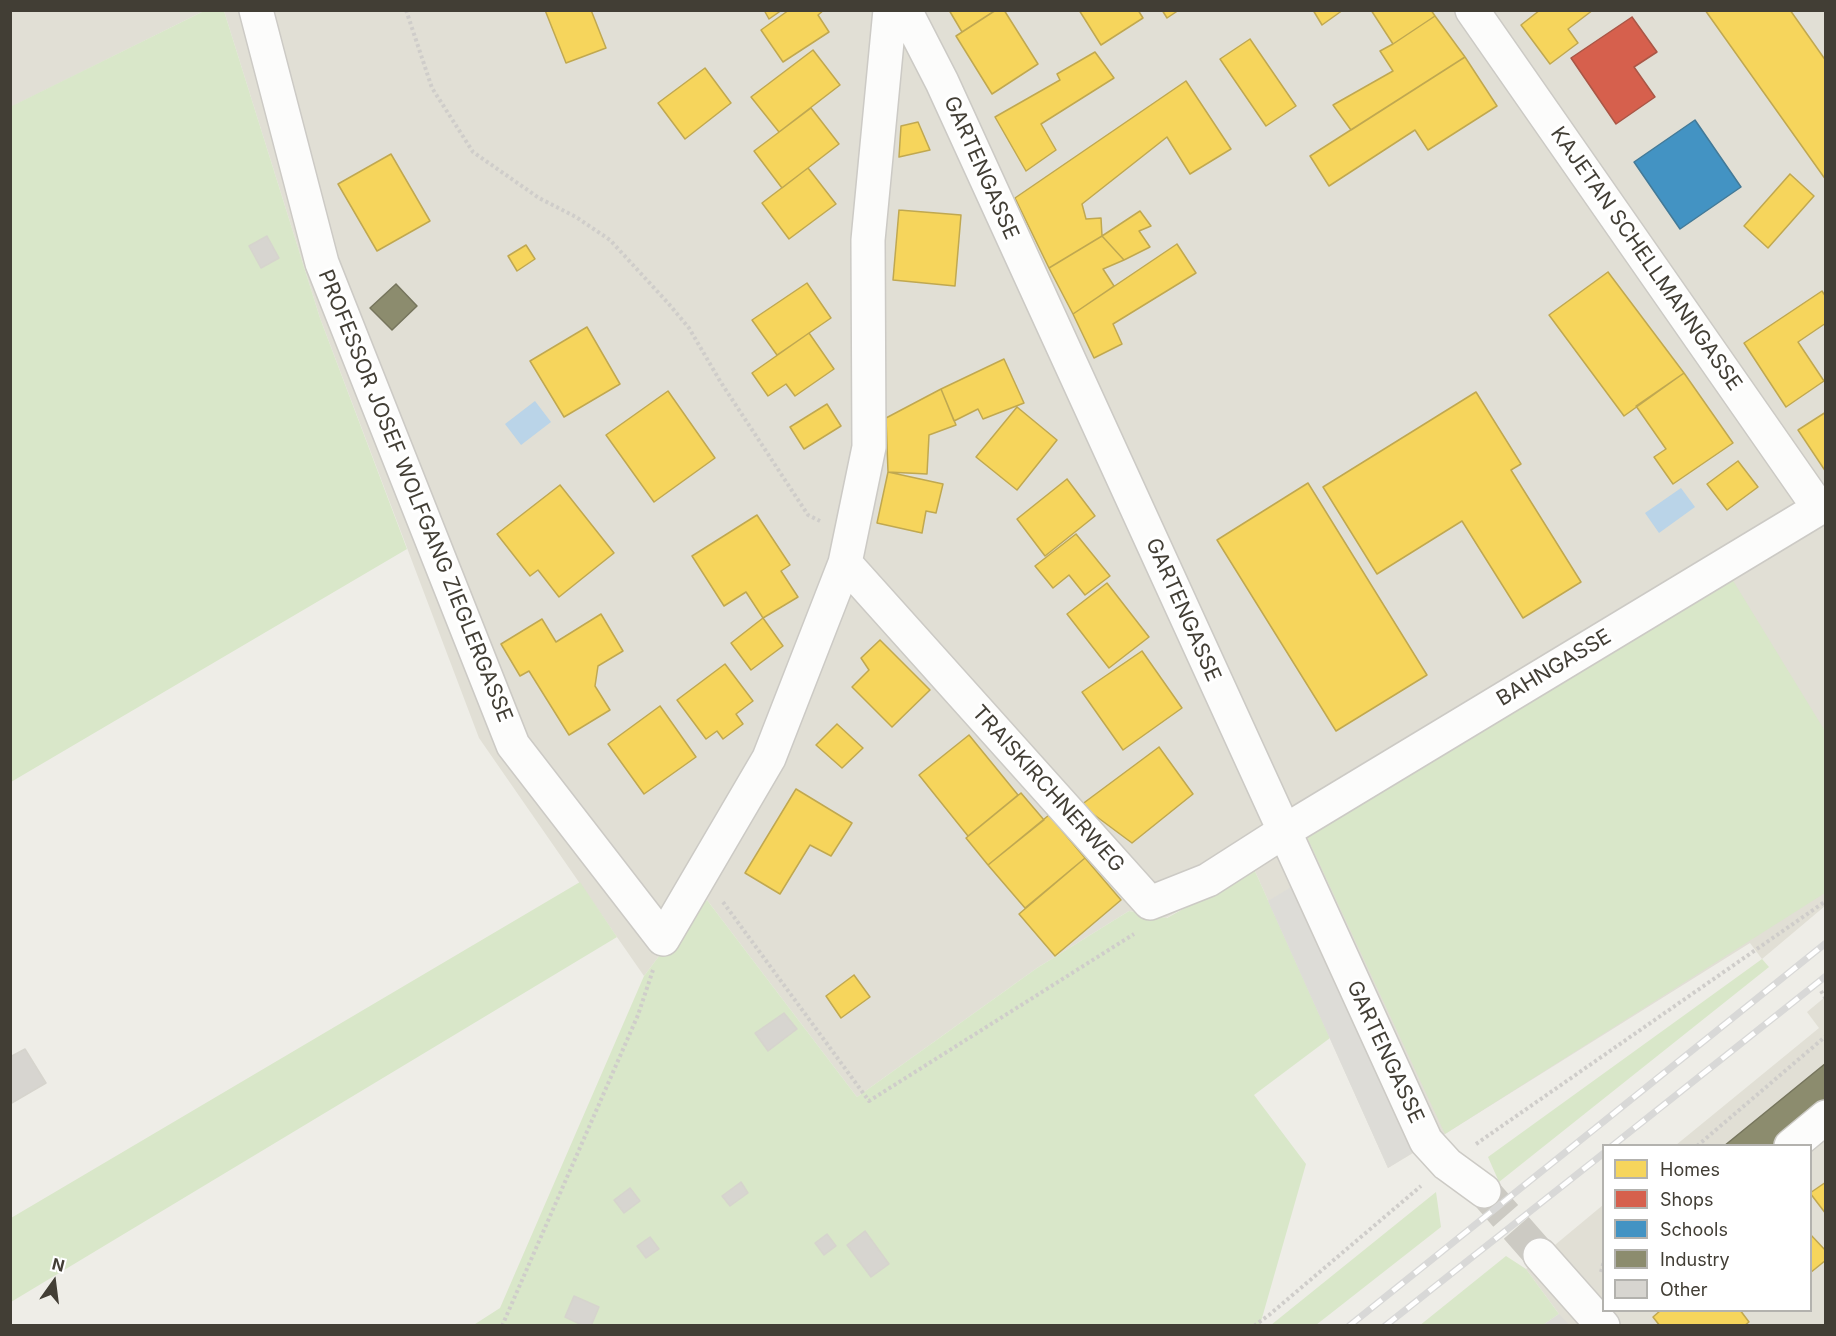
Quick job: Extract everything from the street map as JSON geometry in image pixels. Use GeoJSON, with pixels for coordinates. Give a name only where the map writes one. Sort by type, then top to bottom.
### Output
{"type":"FeatureCollection","features":[{"type":"Feature","properties":{"kind":"street","name":"PROFESSOR JOSEF WOLFGANG ZIEGLERGASSE"},"geometry":{"type":"LineString","coordinates":[[256,10],[322,263],[513,745],[663,939]]}},
{"type":"Feature","properties":{"kind":"street"},"geometry":{"type":"LineString","coordinates":[[663,939],[769,758],[848,550],[869,447],[868,240],[890,10]]}},
{"type":"Feature","properties":{"kind":"street","name":"GARTENGASSE"},"geometry":{"type":"LineString","coordinates":[[904,10],[942,82],[1426,1141],[1447,1164],[1484,1191]]}},
{"type":"Feature","properties":{"kind":"street","name":"KAJETAN SCHELLMANNGASSE"},"geometry":{"type":"LineString","coordinates":[[1472,10],[1822,506]]}},
{"type":"Feature","properties":{"kind":"street","name":"BAHNGASSE"},"geometry":{"type":"LineString","coordinates":[[1283,832],[1822,506]]}},
{"type":"Feature","properties":{"kind":"street","name":"TRAISKIRCHNERWEG"},"geometry":{"type":"LineString","coordinates":[[848,550],[1150,903]]}},
{"type":"Feature","properties":{"kind":"street"},"geometry":{"type":"LineString","coordinates":[[1150,903],[1208,880],[1283,832]]}},
{"type":"Feature","properties":{"kind":"street"},"geometry":{"type":"LineString","coordinates":[[1794,1144],[1826,1118]]}},
{"type":"Feature","properties":{"kind":"street"},"geometry":{"type":"LineString","coordinates":[[1540,1256],[1599,1312]]}},
{"type":"Feature","properties":{"kind":"path"},"geometry":{"type":"LineString","coordinates":[[406,10],[432,88],[473,152],[539,198],[576,217],[610,240],[689,328],[720,381],[808,515],[848,550]]}},
{"type":"Feature","properties":{"kind":"path"},"geometry":{"type":"LineString","coordinates":[[702,872],[869,1101],[1138,931],[1150,903]]}},
{"type":"Feature","properties":{"kind":"path"},"geometry":{"type":"LineString","coordinates":[[1254,1326],[1447,1164],[1826,901]]}},
{"type":"Feature","properties":{"kind":"path"},"geometry":{"type":"LineString","coordinates":[[502,1326],[638,1015],[663,939]]}},
{"type":"Feature","properties":{"kind":"path"},"geometry":{"type":"LineString","coordinates":[[1821,991],[1826,999]]}},
{"type":"Feature","properties":{"kind":"path"},"geometry":{"type":"LineString","coordinates":[[1699,1144],[1826,1036]]}},
{"type":"Feature","properties":{"kind":"shaded area"},"geometry":{"type":"Polygon","coordinates":[[[11,11],[204,11],[11,107],[11,11]]]}},
{"type":"Feature","properties":{"kind":"shaded area"},"geometry":{"type":"Polygon","coordinates":[[[224,11],[1825,11],[1825,906],[1762,959],[1750,943],[1388,1168],[1254,869],[1166,918],[1129,911],[1037,968],[857,1097],[707,900],[684,923],[644,976],[479,738],[320,318],[224,11]]]}},
{"type":"Feature","properties":{"kind":"shaded area"},"geometry":{"type":"Polygon","coordinates":[[[1293,886],[1417,1150],[1388,1168],[1268,901],[1293,886]]]}},
{"type":"Feature","properties":{"kind":"shaded area"},"geometry":{"type":"Polygon","coordinates":[[[1825,997],[1825,1325],[1543,1325],[1559,1314],[1526,1269],[1602,1206],[1602,1312],[1812,1312],[1812,1144],[1677,1144],[1819,1028],[1807,1012],[1825,997]]]}},
{"type":"Feature","properties":{"kind":"shaded area"},"geometry":{"type":"Polygon","coordinates":[[[1559,1314],[1569,1325],[1543,1325],[1559,1314]]]}},
{"type":"Feature","properties":{"kind":"green space"},"geometry":{"type":"Polygon","coordinates":[[[204,11],[224,11],[320,318],[407,549],[11,782],[10,107],[204,11]]]}},
{"type":"Feature","properties":{"kind":"green space"},"geometry":{"type":"Polygon","coordinates":[[[1729,574],[1825,731],[1825,893],[1445,1134],[1307,837],[1729,574]]]}},
{"type":"Feature","properties":{"kind":"green space"},"geometry":{"type":"Polygon","coordinates":[[[1254,869],[1330,1038],[1254,1095],[1306,1164],[1260,1325],[472,1326],[500,1308],[644,976],[684,923],[707,900],[857,1097],[1037,968],[1129,911],[1167,918],[1254,869]]]}},
{"type":"Feature","properties":{"kind":"green space"},"geometry":{"type":"Polygon","coordinates":[[[580,882],[617,937],[11,1302],[11,1218],[580,882]]]}},
{"type":"Feature","properties":{"kind":"green space"},"geometry":{"type":"Polygon","coordinates":[[[1762,959],[1769,967],[1499,1182],[1488,1157],[1762,959]]]}},
{"type":"Feature","properties":{"kind":"green space"},"geometry":{"type":"Polygon","coordinates":[[[1436,1192],[1441,1227],[1316,1325],[1271,1325],[1436,1192]]]}},
{"type":"Feature","properties":{"kind":"green space"},"geometry":{"type":"Polygon","coordinates":[[[1506,1256],[1526,1269],[1559,1314],[1543,1325],[1419,1326],[1506,1256]]]}},
{"type":"Feature","properties":{"kind":"water"},"geometry":{"type":"Polygon","coordinates":[[[535,401],[551,422],[521,445],[505,424],[535,401]]]}},
{"type":"Feature","properties":{"kind":"water"},"geometry":{"type":"Polygon","coordinates":[[[1681,488],[1695,507],[1659,533],[1645,513],[1681,488]]]}},
{"type":"Feature","properties":{"kind":"building: Homes"},"geometry":{"type":"Polygon","coordinates":[[[545,10],[591,10],[606,48],[566,63],[545,10]]]}},
{"type":"Feature","properties":{"kind":"building: Homes"},"geometry":{"type":"Polygon","coordinates":[[[764,10],[782,10],[769,19],[764,10]]]}},
{"type":"Feature","properties":{"kind":"building: Homes"},"geometry":{"type":"Polygon","coordinates":[[[789,10],[824,10],[818,15],[829,32],[783,62],[761,30],[789,10]]]}},
{"type":"Feature","properties":{"kind":"building: Homes"},"geometry":{"type":"Polygon","coordinates":[[[949,10],[996,10],[962,32],[949,10]]]}},
{"type":"Feature","properties":{"kind":"building: Homes"},"geometry":{"type":"Polygon","coordinates":[[[996,10],[1004,10],[1038,64],[992,94],[956,36],[996,10]]]}},
{"type":"Feature","properties":{"kind":"building: Homes"},"geometry":{"type":"Polygon","coordinates":[[[1079,10],[1138,10],[1143,18],[1101,45],[1079,10]]]}},
{"type":"Feature","properties":{"kind":"building: Homes"},"geometry":{"type":"Polygon","coordinates":[[[1162,10],[1179,10],[1167,18],[1162,10]]]}},
{"type":"Feature","properties":{"kind":"building: Homes"},"geometry":{"type":"Polygon","coordinates":[[[1313,10],[1343,10],[1322,25],[1313,10]]]}},
{"type":"Feature","properties":{"kind":"building: Homes"},"geometry":{"type":"Polygon","coordinates":[[[1371,10],[1431,10],[1435,16],[1393,44],[1371,10]]]}},
{"type":"Feature","properties":{"kind":"building: Homes"},"geometry":{"type":"Polygon","coordinates":[[[1540,10],[1593,10],[1568,29],[1578,43],[1550,64],[1521,25],[1540,10]]]}},
{"type":"Feature","properties":{"kind":"building: Homes"},"geometry":{"type":"Polygon","coordinates":[[[1705,10],[1790,10],[1826,61],[1826,180],[1705,10]]]}},
{"type":"Feature","properties":{"kind":"building: Homes"},"geometry":{"type":"Polygon","coordinates":[[[1435,16],[1465,57],[1351,130],[1333,105],[1393,71],[1380,51],[1435,16]]]}},
{"type":"Feature","properties":{"kind":"building: Homes"},"geometry":{"type":"Polygon","coordinates":[[[1250,39],[1296,106],[1266,126],[1220,59],[1250,39]]]}},
{"type":"Feature","properties":{"kind":"building: Homes"},"geometry":{"type":"Polygon","coordinates":[[[813,50],[840,85],[779,132],[751,97],[813,50]]]}},
{"type":"Feature","properties":{"kind":"building: Homes"},"geometry":{"type":"Polygon","coordinates":[[[1095,52],[1114,78],[1041,124],[1056,150],[1026,171],[995,117],[1060,80],[1057,74],[1095,52]]]}},
{"type":"Feature","properties":{"kind":"building: Homes"},"geometry":{"type":"Polygon","coordinates":[[[1465,57],[1497,106],[1428,150],[1415,130],[1329,186],[1310,156],[1465,57]]]}},
{"type":"Feature","properties":{"kind":"building: Homes"},"geometry":{"type":"Polygon","coordinates":[[[705,68],[731,103],[685,139],[658,103],[705,68]]]}},
{"type":"Feature","properties":{"kind":"building: Homes"},"geometry":{"type":"Polygon","coordinates":[[[1186,81],[1231,149],[1190,174],[1167,137],[1082,204],[1086,219],[1101,218],[1102,236],[1049,268],[1015,198],[1186,81]]]}},
{"type":"Feature","properties":{"kind":"building: Homes"},"geometry":{"type":"Polygon","coordinates":[[[811,108],[839,144],[782,188],[754,151],[811,108]]]}},
{"type":"Feature","properties":{"kind":"building: Homes"},"geometry":{"type":"Polygon","coordinates":[[[918,122],[930,150],[899,157],[901,126],[918,122]]]}},
{"type":"Feature","properties":{"kind":"building: Homes"},"geometry":{"type":"Polygon","coordinates":[[[391,154],[430,221],[377,251],[338,184],[391,154]]]}},
{"type":"Feature","properties":{"kind":"building: Homes"},"geometry":{"type":"Polygon","coordinates":[[[808,168],[836,204],[789,239],[762,203],[808,168]]]}},
{"type":"Feature","properties":{"kind":"building: Homes"},"geometry":{"type":"Polygon","coordinates":[[[1790,174],[1814,196],[1768,248],[1744,226],[1790,174]]]}},
{"type":"Feature","properties":{"kind":"building: Homes"},"geometry":{"type":"Polygon","coordinates":[[[899,210],[961,215],[955,286],[893,280],[899,210]]]}},
{"type":"Feature","properties":{"kind":"building: Homes"},"geometry":{"type":"Polygon","coordinates":[[[1140,211],[1151,226],[1139,231],[1150,247],[1124,260],[1102,236],[1140,211]]]}},
{"type":"Feature","properties":{"kind":"building: Homes"},"geometry":{"type":"Polygon","coordinates":[[[1102,236],[1124,260],[1103,269],[1114,286],[1073,314],[1049,268],[1102,236]]]}},
{"type":"Feature","properties":{"kind":"building: Homes"},"geometry":{"type":"Polygon","coordinates":[[[1177,244],[1196,273],[1113,324],[1122,344],[1094,358],[1073,314],[1177,244]]]}},
{"type":"Feature","properties":{"kind":"building: Homes"},"geometry":{"type":"Polygon","coordinates":[[[526,245],[535,259],[517,271],[508,256],[526,245]]]}},
{"type":"Feature","properties":{"kind":"building: Homes"},"geometry":{"type":"Polygon","coordinates":[[[1608,272],[1684,373],[1624,416],[1549,315],[1608,272]]]}},
{"type":"Feature","properties":{"kind":"building: Homes"},"geometry":{"type":"Polygon","coordinates":[[[807,283],[831,318],[777,355],[752,320],[807,283]]]}},
{"type":"Feature","properties":{"kind":"building: Homes"},"geometry":{"type":"Polygon","coordinates":[[[1822,291],[1826,297],[1826,323],[1798,342],[1824,381],[1786,407],[1744,343],[1822,291]]]}},
{"type":"Feature","properties":{"kind":"building: Homes"},"geometry":{"type":"Polygon","coordinates":[[[587,327],[620,384],[564,417],[530,361],[587,327]]]}},
{"type":"Feature","properties":{"kind":"building: Homes"},"geometry":{"type":"Polygon","coordinates":[[[809,333],[834,369],[795,396],[786,384],[768,396],[752,373],[809,333]]]}},
{"type":"Feature","properties":{"kind":"building: Homes"},"geometry":{"type":"Polygon","coordinates":[[[1004,359],[1024,403],[983,419],[978,409],[954,421],[941,389],[1004,359]]]}},
{"type":"Feature","properties":{"kind":"building: Homes"},"geometry":{"type":"Polygon","coordinates":[[[1684,373],[1733,443],[1673,484],[1654,457],[1666,449],[1636,406],[1684,373]]]}},
{"type":"Feature","properties":{"kind":"building: Homes"},"geometry":{"type":"Polygon","coordinates":[[[941,389],[956,425],[929,435],[927,474],[888,472],[886,418],[941,389]]]}},
{"type":"Feature","properties":{"kind":"building: Homes"},"geometry":{"type":"Polygon","coordinates":[[[668,391],[715,458],[654,502],[606,435],[668,391]]]}},
{"type":"Feature","properties":{"kind":"building: Homes"},"geometry":{"type":"Polygon","coordinates":[[[1476,392],[1521,464],[1511,470],[1581,582],[1523,618],[1462,521],[1377,574],[1323,487],[1476,392]]]}},
{"type":"Feature","properties":{"kind":"building: Homes"},"geometry":{"type":"Polygon","coordinates":[[[827,404],[841,426],[804,449],[790,427],[827,404]]]}},
{"type":"Feature","properties":{"kind":"building: Homes"},"geometry":{"type":"Polygon","coordinates":[[[1017,407],[1057,440],[1017,490],[976,457],[1017,407]]]}},
{"type":"Feature","properties":{"kind":"building: Homes"},"geometry":{"type":"Polygon","coordinates":[[[1826,412],[1826,472],[1798,430],[1826,412]]]}},
{"type":"Feature","properties":{"kind":"building: Homes"},"geometry":{"type":"Polygon","coordinates":[[[1738,461],[1758,487],[1727,510],[1707,484],[1738,461]]]}},
{"type":"Feature","properties":{"kind":"building: Homes"},"geometry":{"type":"Polygon","coordinates":[[[888,472],[943,484],[936,513],[926,511],[922,533],[877,523],[888,472]]]}},
{"type":"Feature","properties":{"kind":"building: Homes"},"geometry":{"type":"Polygon","coordinates":[[[1067,479],[1095,516],[1045,556],[1017,519],[1067,479]]]}},
{"type":"Feature","properties":{"kind":"building: Homes"},"geometry":{"type":"Polygon","coordinates":[[[1308,483],[1427,675],[1336,731],[1217,540],[1308,483]]]}},
{"type":"Feature","properties":{"kind":"building: Homes"},"geometry":{"type":"Polygon","coordinates":[[[560,485],[614,553],[559,597],[538,570],[530,576],[497,534],[560,485]]]}},
{"type":"Feature","properties":{"kind":"building: Homes"},"geometry":{"type":"Polygon","coordinates":[[[757,515],[790,565],[781,571],[798,597],[763,618],[746,592],[724,606],[692,556],[757,515]]]}},
{"type":"Feature","properties":{"kind":"building: Homes"},"geometry":{"type":"Polygon","coordinates":[[[1076,534],[1110,576],[1085,595],[1069,575],[1053,588],[1035,566],[1076,534]]]}},
{"type":"Feature","properties":{"kind":"building: Homes"},"geometry":{"type":"Polygon","coordinates":[[[1107,583],[1149,637],[1109,668],[1067,614],[1107,583]]]}},
{"type":"Feature","properties":{"kind":"building: Homes"},"geometry":{"type":"Polygon","coordinates":[[[601,614],[623,651],[598,666],[595,686],[610,710],[569,735],[529,671],[520,676],[501,644],[542,619],[556,642],[601,614]]]}},
{"type":"Feature","properties":{"kind":"building: Homes"},"geometry":{"type":"Polygon","coordinates":[[[763,618],[783,646],[751,670],[731,643],[763,618]]]}},
{"type":"Feature","properties":{"kind":"building: Homes"},"geometry":{"type":"Polygon","coordinates":[[[880,640],[930,690],[892,727],[852,687],[869,670],[861,658],[880,640]]]}},
{"type":"Feature","properties":{"kind":"building: Homes"},"geometry":{"type":"Polygon","coordinates":[[[1142,651],[1182,708],[1123,750],[1082,692],[1142,651]]]}},
{"type":"Feature","properties":{"kind":"building: Homes"},"geometry":{"type":"Polygon","coordinates":[[[725,664],[753,701],[736,714],[743,724],[723,739],[717,731],[706,739],[677,700],[725,664]]]}},
{"type":"Feature","properties":{"kind":"building: Homes"},"geometry":{"type":"Polygon","coordinates":[[[660,706],[696,757],[644,794],[608,744],[660,706]]]}},
{"type":"Feature","properties":{"kind":"building: Homes"},"geometry":{"type":"Polygon","coordinates":[[[837,724],[863,748],[842,768],[816,745],[837,724]]]}},
{"type":"Feature","properties":{"kind":"building: Homes"},"geometry":{"type":"Polygon","coordinates":[[[969,735],[1018,795],[968,836],[919,775],[969,735]]]}},
{"type":"Feature","properties":{"kind":"building: Homes"},"geometry":{"type":"Polygon","coordinates":[[[1159,747],[1193,794],[1132,843],[1081,805],[1159,747]]]}},
{"type":"Feature","properties":{"kind":"building: Homes"},"geometry":{"type":"Polygon","coordinates":[[[796,789],[852,823],[831,856],[810,845],[780,894],[745,873],[796,789]]]}},
{"type":"Feature","properties":{"kind":"building: Homes"},"geometry":{"type":"Polygon","coordinates":[[[1021,793],[1044,820],[988,865],[966,838],[1021,793]]]}},
{"type":"Feature","properties":{"kind":"building: Homes"},"geometry":{"type":"Polygon","coordinates":[[[1049,815],[1085,858],[1025,908],[988,865],[1049,815]]]}},
{"type":"Feature","properties":{"kind":"building: Homes"},"geometry":{"type":"Polygon","coordinates":[[[1085,858],[1121,900],[1055,956],[1019,914],[1085,858]]]}},
{"type":"Feature","properties":{"kind":"building: Homes"},"geometry":{"type":"Polygon","coordinates":[[[854,975],[870,997],[841,1018],[826,996],[854,975]]]}},
{"type":"Feature","properties":{"kind":"building: Homes"},"geometry":{"type":"Polygon","coordinates":[[[1826,1182],[1826,1214],[1812,1196],[1812,1192],[1826,1182]]]}},
{"type":"Feature","properties":{"kind":"building: Homes"},"geometry":{"type":"Polygon","coordinates":[[[1812,1236],[1826,1251],[1826,1260],[1812,1271],[1812,1236]]]}},
{"type":"Feature","properties":{"kind":"building: Homes"},"geometry":{"type":"Polygon","coordinates":[[[1659,1312],[1742,1312],[1749,1322],[1744,1326],[1660,1326],[1653,1317],[1659,1312]]]}},
{"type":"Feature","properties":{"kind":"building: Shops"},"geometry":{"type":"Polygon","coordinates":[[[1632,17],[1657,52],[1634,67],[1655,97],[1616,124],[1571,58],[1632,17]]]}},
{"type":"Feature","properties":{"kind":"building: Schools"},"geometry":{"type":"Polygon","coordinates":[[[1695,120],[1741,187],[1680,229],[1634,162],[1695,120]]]}},
{"type":"Feature","properties":{"kind":"building: Industry"},"geometry":{"type":"Polygon","coordinates":[[[396,284],[417,306],[392,330],[370,308],[396,284]]]}},
{"type":"Feature","properties":{"kind":"building: Industry"},"geometry":{"type":"Polygon","coordinates":[[[1826,1063],[1826,1102],[1774,1144],[1726,1144],[1826,1063]]]}},
{"type":"Feature","properties":{"kind":"building: Other"},"geometry":{"type":"Polygon","coordinates":[[[267,236],[279,258],[261,268],[249,246],[267,236]]]}},
{"type":"Feature","properties":{"kind":"building: Other"},"geometry":{"type":"Polygon","coordinates":[[[784,1013],[797,1029],[768,1051],[755,1033],[784,1013]]]}},
{"type":"Feature","properties":{"kind":"building: Other"},"geometry":{"type":"Polygon","coordinates":[[[25,1049],[46,1083],[10,1104],[10,1057],[25,1049]]]}},
{"type":"Feature","properties":{"kind":"building: Other"},"geometry":{"type":"Polygon","coordinates":[[[741,1182],[748,1193],[730,1206],[722,1196],[741,1182]]]}},
{"type":"Feature","properties":{"kind":"building: Other"},"geometry":{"type":"Polygon","coordinates":[[[630,1188],[640,1201],[624,1213],[614,1200],[630,1188]]]}},
{"type":"Feature","properties":{"kind":"building: Other"},"geometry":{"type":"Polygon","coordinates":[[[865,1231],[889,1264],[871,1277],[847,1245],[865,1231]]]}},
{"type":"Feature","properties":{"kind":"building: Other"},"geometry":{"type":"Polygon","coordinates":[[[827,1234],[836,1246],[824,1255],[815,1243],[827,1234]]]}},
{"type":"Feature","properties":{"kind":"building: Other"},"geometry":{"type":"Polygon","coordinates":[[[650,1237],[659,1249],[646,1258],[637,1246],[650,1237]]]}},
{"type":"Feature","properties":{"kind":"building: Other"},"geometry":{"type":"Polygon","coordinates":[[[574,1296],[599,1307],[591,1326],[584,1326],[565,1317],[574,1296]]]}},
{"type":"Feature","properties":{"kind":"tunnel"},"geometry":{"type":"LineString","coordinates":[[1484,1191],[1540,1255]]}},
{"type":"Feature","properties":{"kind":"railway"},"geometry":{"type":"LineString","coordinates":[[1349,1326],[1826,943]]}},
{"type":"Feature","properties":{"kind":"railway"},"geometry":{"type":"LineString","coordinates":[[1615,1144],[1826,976]]}},
{"type":"Feature","properties":{"kind":"railway"},"geometry":{"type":"LineString","coordinates":[[1385,1326],[1602,1155]]}}]}
